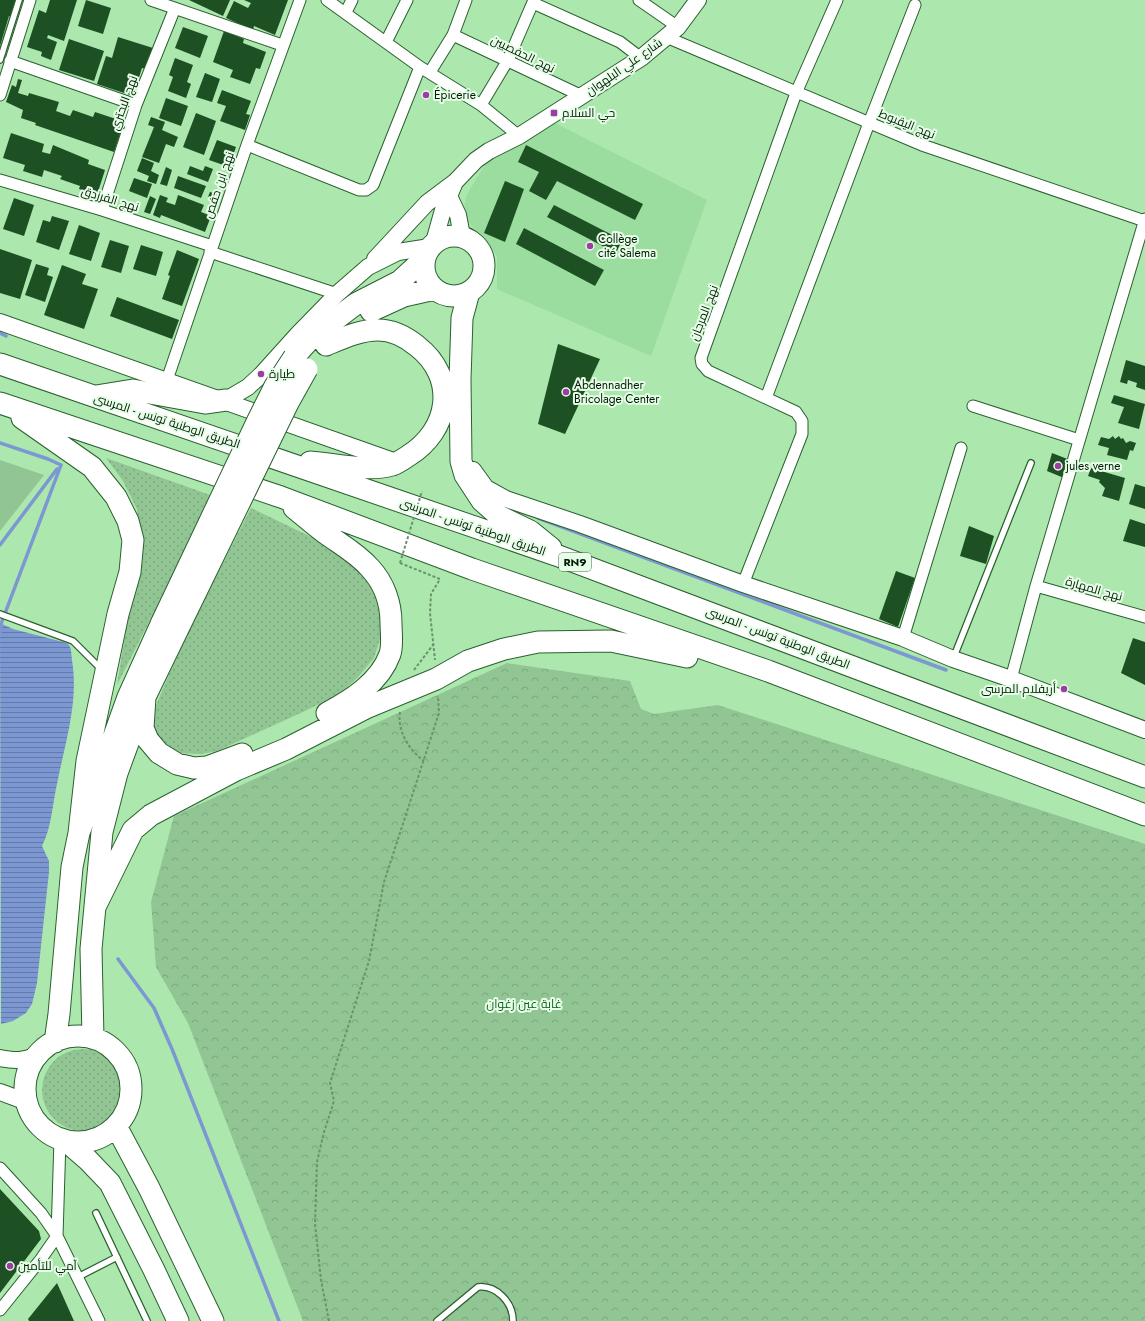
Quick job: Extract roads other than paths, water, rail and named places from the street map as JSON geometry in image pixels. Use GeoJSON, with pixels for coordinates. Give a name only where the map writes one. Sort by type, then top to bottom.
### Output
{"type":"FeatureCollection","features":[{"type":"Feature","properties":{"kind":"highway"},"geometry":{"type":"LineString","coordinates":[[301,363],[312,337],[357,303],[400,281],[430,249],[443,238],[452,235],[462,236],[472,242],[480,251],[484,262],[483,274],[478,284],[469,292],[458,296],[446,295],[435,289],[428,280],[424,269],[430,249]]}},
{"type":"Feature","properties":{"kind":"highway"},"geometry":{"type":"LineString","coordinates":[[326,345],[332,335],[367,313],[404,296],[435,289]]}},
{"type":"Feature","properties":{"kind":"highway"},"geometry":{"type":"LineString","coordinates":[[469,292],[462,318],[461,461],[465,475],[482,501],[500,516],[530,531],[548,545],[556,555]]}},
{"type":"Feature","properties":{"kind":"highway"},"geometry":{"type":"LineString","coordinates":[[92,1038],[91,949],[102,832],[109,802],[117,773],[170,626],[258,420],[275,386],[301,363],[326,345],[362,332],[380,330],[398,334],[411,341],[428,354],[437,369],[444,392],[444,407],[435,431],[428,441],[417,451],[399,462],[376,468],[281,459]]}},
{"type":"Feature","properties":{"kind":"highway","name":"الطريق الوطنية تونس - المرسى"},"geometry":{"type":"LineString","coordinates":[[0,364],[281,459],[379,495],[556,555],[1145,777]]}},
{"type":"Feature","properties":{"kind":"highway"},"geometry":{"type":"LineString","coordinates":[[92,396],[133,390],[205,403],[226,400]]}},
{"type":"Feature","properties":{"kind":"highway"},"geometry":{"type":"LineString","coordinates":[[1,403],[281,497],[472,569],[768,671],[1145,815]]}},
{"type":"Feature","properties":{"kind":"highway"},"geometry":{"type":"LineString","coordinates":[[1,403],[92,467],[116,497],[128,521],[133,540],[130,572],[105,673],[87,761],[79,833],[72,867],[59,1014],[55,1042]]}},
{"type":"Feature","properties":{"kind":"highway"},"geometry":{"type":"LineString","coordinates":[[145,698],[143,728],[148,740],[159,754],[187,767],[207,767],[274,741],[343,705],[367,688],[385,664],[390,653],[391,616],[386,591],[379,579],[355,554],[325,533],[281,497]]}},
{"type":"Feature","properties":{"kind":"highway"},"geometry":{"type":"LineString","coordinates":[[79,833],[128,697],[170,626]]}},
{"type":"Feature","properties":{"kind":"highway"},"geometry":{"type":"LineString","coordinates":[[95,907],[133,830],[151,815],[236,770],[286,749],[368,708],[436,679],[468,661],[504,649],[538,642],[611,641],[719,664],[768,671]]}},
{"type":"Feature","properties":{"kind":"highway"},"geometry":{"type":"LineString","coordinates":[[63,1140],[80,1142],[93,1140],[106,1135],[116,1126],[126,1111],[131,1094],[128,1070],[122,1059],[114,1050],[104,1043],[92,1038],[80,1036],[67,1037],[55,1042],[37,1055],[27,1077],[25,1090],[30,1112],[39,1124],[51,1134],[63,1140],[88,1160],[110,1183],[178,1321]]}},
{"type":"Feature","properties":{"kind":"highway"},"geometry":{"type":"LineString","coordinates":[[116,1126],[149,1188],[213,1321]]}},
{"type":"Feature","properties":{"kind":"street"},"geometry":{"type":"LineString","coordinates":[[0,95],[5,60],[30,0]]}},
{"type":"Feature","properties":{"kind":"street"},"geometry":{"type":"LineString","coordinates":[[151,0],[282,45]]}},
{"type":"Feature","properties":{"kind":"street","name":"نهج ابن حفص"},"geometry":{"type":"LineString","coordinates":[[167,380],[282,45],[300,0]]}},
{"type":"Feature","properties":{"kind":"street"},"geometry":{"type":"LineString","coordinates":[[327,0],[346,12],[420,66],[480,105],[519,136]]}},
{"type":"Feature","properties":{"kind":"street"},"geometry":{"type":"LineString","coordinates":[[346,12],[352,0]]}},
{"type":"Feature","properties":{"kind":"street"},"geometry":{"type":"LineString","coordinates":[[386,42],[407,0]]}},
{"type":"Feature","properties":{"kind":"street"},"geometry":{"type":"LineString","coordinates":[[430,72],[453,34],[466,0]]}},
{"type":"Feature","properties":{"kind":"street","name":"نهج اليقبوط"},"geometry":{"type":"LineString","coordinates":[[639,0],[672,32],[796,93],[922,145],[1145,220]]}},
{"type":"Feature","properties":{"kind":"street","name":"شارع علي البلهوان"},"geometry":{"type":"LineString","coordinates":[[452,189],[476,160],[488,151],[519,136],[641,58],[672,32],[698,0]]}},
{"type":"Feature","properties":{"kind":"street","name":"نهج المرجان"},"geometry":{"type":"LineString","coordinates":[[743,584],[802,434],[802,421],[796,412],[708,371],[702,364],[701,358],[796,93],[836,0]]}},
{"type":"Feature","properties":{"kind":"street"},"geometry":{"type":"LineString","coordinates":[[480,105],[508,60],[534,2],[620,42],[641,58]]}},
{"type":"Feature","properties":{"kind":"street"},"geometry":{"type":"LineString","coordinates":[[766,398],[868,123],[915,5]]}},
{"type":"Feature","properties":{"kind":"street","name":"نهج البحتري"},"geometry":{"type":"LineString","coordinates":[[102,210],[136,105],[175,8]]}},
{"type":"Feature","properties":{"kind":"street","name":"نهج الحفصيين"},"geometry":{"type":"LineString","coordinates":[[453,34],[582,96]]}},
{"type":"Feature","properties":{"kind":"street"},"geometry":{"type":"LineString","coordinates":[[5,60],[136,105]]}},
{"type":"Feature","properties":{"kind":"street"},"geometry":{"type":"LineString","coordinates":[[247,145],[359,190],[366,190],[373,185],[420,66]]}},
{"type":"Feature","properties":{"kind":"street","name":"نهج الفرزدق"},"geometry":{"type":"LineString","coordinates":[[0,180],[102,210],[338,294]]}},
{"type":"Feature","properties":{"kind":"street"},"geometry":{"type":"LineString","coordinates":[[452,189],[462,236]]}},
{"type":"Feature","properties":{"kind":"street"},"geometry":{"type":"LineString","coordinates":[[368,267],[398,252],[430,249],[452,189]]}},
{"type":"Feature","properties":{"kind":"street"},"geometry":{"type":"LineString","coordinates":[[226,400],[248,387],[262,375],[278,354],[338,294],[368,267],[428,203],[452,189]]}},
{"type":"Feature","properties":{"kind":"street"},"geometry":{"type":"LineString","coordinates":[[1012,679],[1036,586],[1145,220]]}},
{"type":"Feature","properties":{"kind":"street"},"geometry":{"type":"LineString","coordinates":[[0,322],[226,400],[399,462]]}},
{"type":"Feature","properties":{"kind":"street"},"geometry":{"type":"LineString","coordinates":[[973,406],[1079,440]]}},
{"type":"Feature","properties":{"kind":"street"},"geometry":{"type":"LineString","coordinates":[[461,435],[476,475],[486,488],[494,493],[743,584],[903,638],[953,659],[1012,679],[1145,730]]}},
{"type":"Feature","properties":{"kind":"street"},"geometry":{"type":"LineString","coordinates":[[903,638],[961,448]]}},
{"type":"Feature","properties":{"kind":"street","name":"نهج المهارة"},"geometry":{"type":"LineString","coordinates":[[1036,586],[1145,617]]}},
{"type":"Feature","properties":{"kind":"street"},"geometry":{"type":"LineString","coordinates":[[0,1058],[17,1061],[27,1060],[37,1055]]}},
{"type":"Feature","properties":{"kind":"street"},"geometry":{"type":"LineString","coordinates":[[0,1092],[27,1102]]}},
{"type":"Feature","properties":{"kind":"street"},"geometry":{"type":"LineString","coordinates":[[0,1310],[41,1259],[56,1236],[63,1140]]}},
{"type":"Feature","properties":{"kind":"street"},"geometry":{"type":"LineString","coordinates":[[0,1168],[41,1213],[56,1236],[99,1321]]}},
{"type":"Feature","properties":{"kind":"lane"},"geometry":{"type":"LineString","coordinates":[[5,60],[19,0]]}},
{"type":"Feature","properties":{"kind":"lane"},"geometry":{"type":"LineString","coordinates":[[953,659],[1031,463]]}},
{"type":"Feature","properties":{"kind":"lane"},"geometry":{"type":"LineString","coordinates":[[0,614],[73,641],[84,650],[105,673]]}},
{"type":"Feature","properties":{"kind":"lane"},"geometry":{"type":"LineString","coordinates":[[96,1213],[147,1321]]}},
{"type":"Feature","properties":{"kind":"lane"},"geometry":{"type":"LineString","coordinates":[[78,1277],[117,1258]]}},
{"type":"Feature","properties":{"kind":"lane"},"geometry":{"type":"LineString","coordinates":[[437,1321],[478,1287],[486,1286],[495,1289],[506,1300],[512,1310],[513,1321]]}},
{"type":"Feature","properties":{"kind":"lane"},"geometry":{"type":"LineString","coordinates":[[204,1301],[217,1321]]}},
{"type":"Feature","properties":{"kind":"water"},"geometry":{"type":"Polygon","coordinates":[[[0,623],[13,629],[67,643],[70,646],[74,676],[74,691],[70,722],[50,823],[42,846],[49,861],[49,872],[37,983],[32,1004],[26,1013],[13,1021],[1,1024],[0,623]]]}},
{"type":"Feature","properties":{"kind":"waterway"},"geometry":{"type":"LineString","coordinates":[[0,333],[6,336]]}},
{"type":"Feature","properties":{"kind":"waterway"},"geometry":{"type":"LineString","coordinates":[[0,443],[48,459],[61,465]]}},
{"type":"Feature","properties":{"kind":"waterway"},"geometry":{"type":"LineString","coordinates":[[0,632],[1,624],[61,465]]}},
{"type":"Feature","properties":{"kind":"waterway"},"geometry":{"type":"LineString","coordinates":[[0,545],[57,469]]}},
{"type":"Feature","properties":{"kind":"waterway"},"geometry":{"type":"LineString","coordinates":[[538,518],[946,670]]}},
{"type":"Feature","properties":{"kind":"waterway"},"geometry":{"type":"LineString","coordinates":[[118,959],[154,1008],[172,1049],[279,1321]]}},
{"type":"Feature","properties":{"kind":"place","name":"Épicerie"},"geometry":{"type":"Point","coordinates":[426,95]}},
{"type":"Feature","properties":{"kind":"place","name":"حي السلام"},"geometry":{"type":"Point","coordinates":[554,113]}},
{"type":"Feature","properties":{"kind":"place","name":"Collège cité Salema"},"geometry":{"type":"Point","coordinates":[590,246]}},
{"type":"Feature","properties":{"kind":"place","name":"طيارة"},"geometry":{"type":"Point","coordinates":[261,374]}},
{"type":"Feature","properties":{"kind":"place","name":"Abdennadher Bricolage Center"},"geometry":{"type":"Point","coordinates":[566,392]}},
{"type":"Feature","properties":{"kind":"place","name":"jules verne"},"geometry":{"type":"Point","coordinates":[1058,466]}},
{"type":"Feature","properties":{"kind":"place","name":"أريفلام المرسى"},"geometry":{"type":"Point","coordinates":[1064,689]}},
{"type":"Feature","properties":{"kind":"place","name":"آمي للتأمين"},"geometry":{"type":"Point","coordinates":[10,1266]}},
{"type":"Feature","properties":{"kind":"park label","name":"غابة عين زغوان"},"geometry":{"type":"Point","coordinates":[524,1004]}}]}
